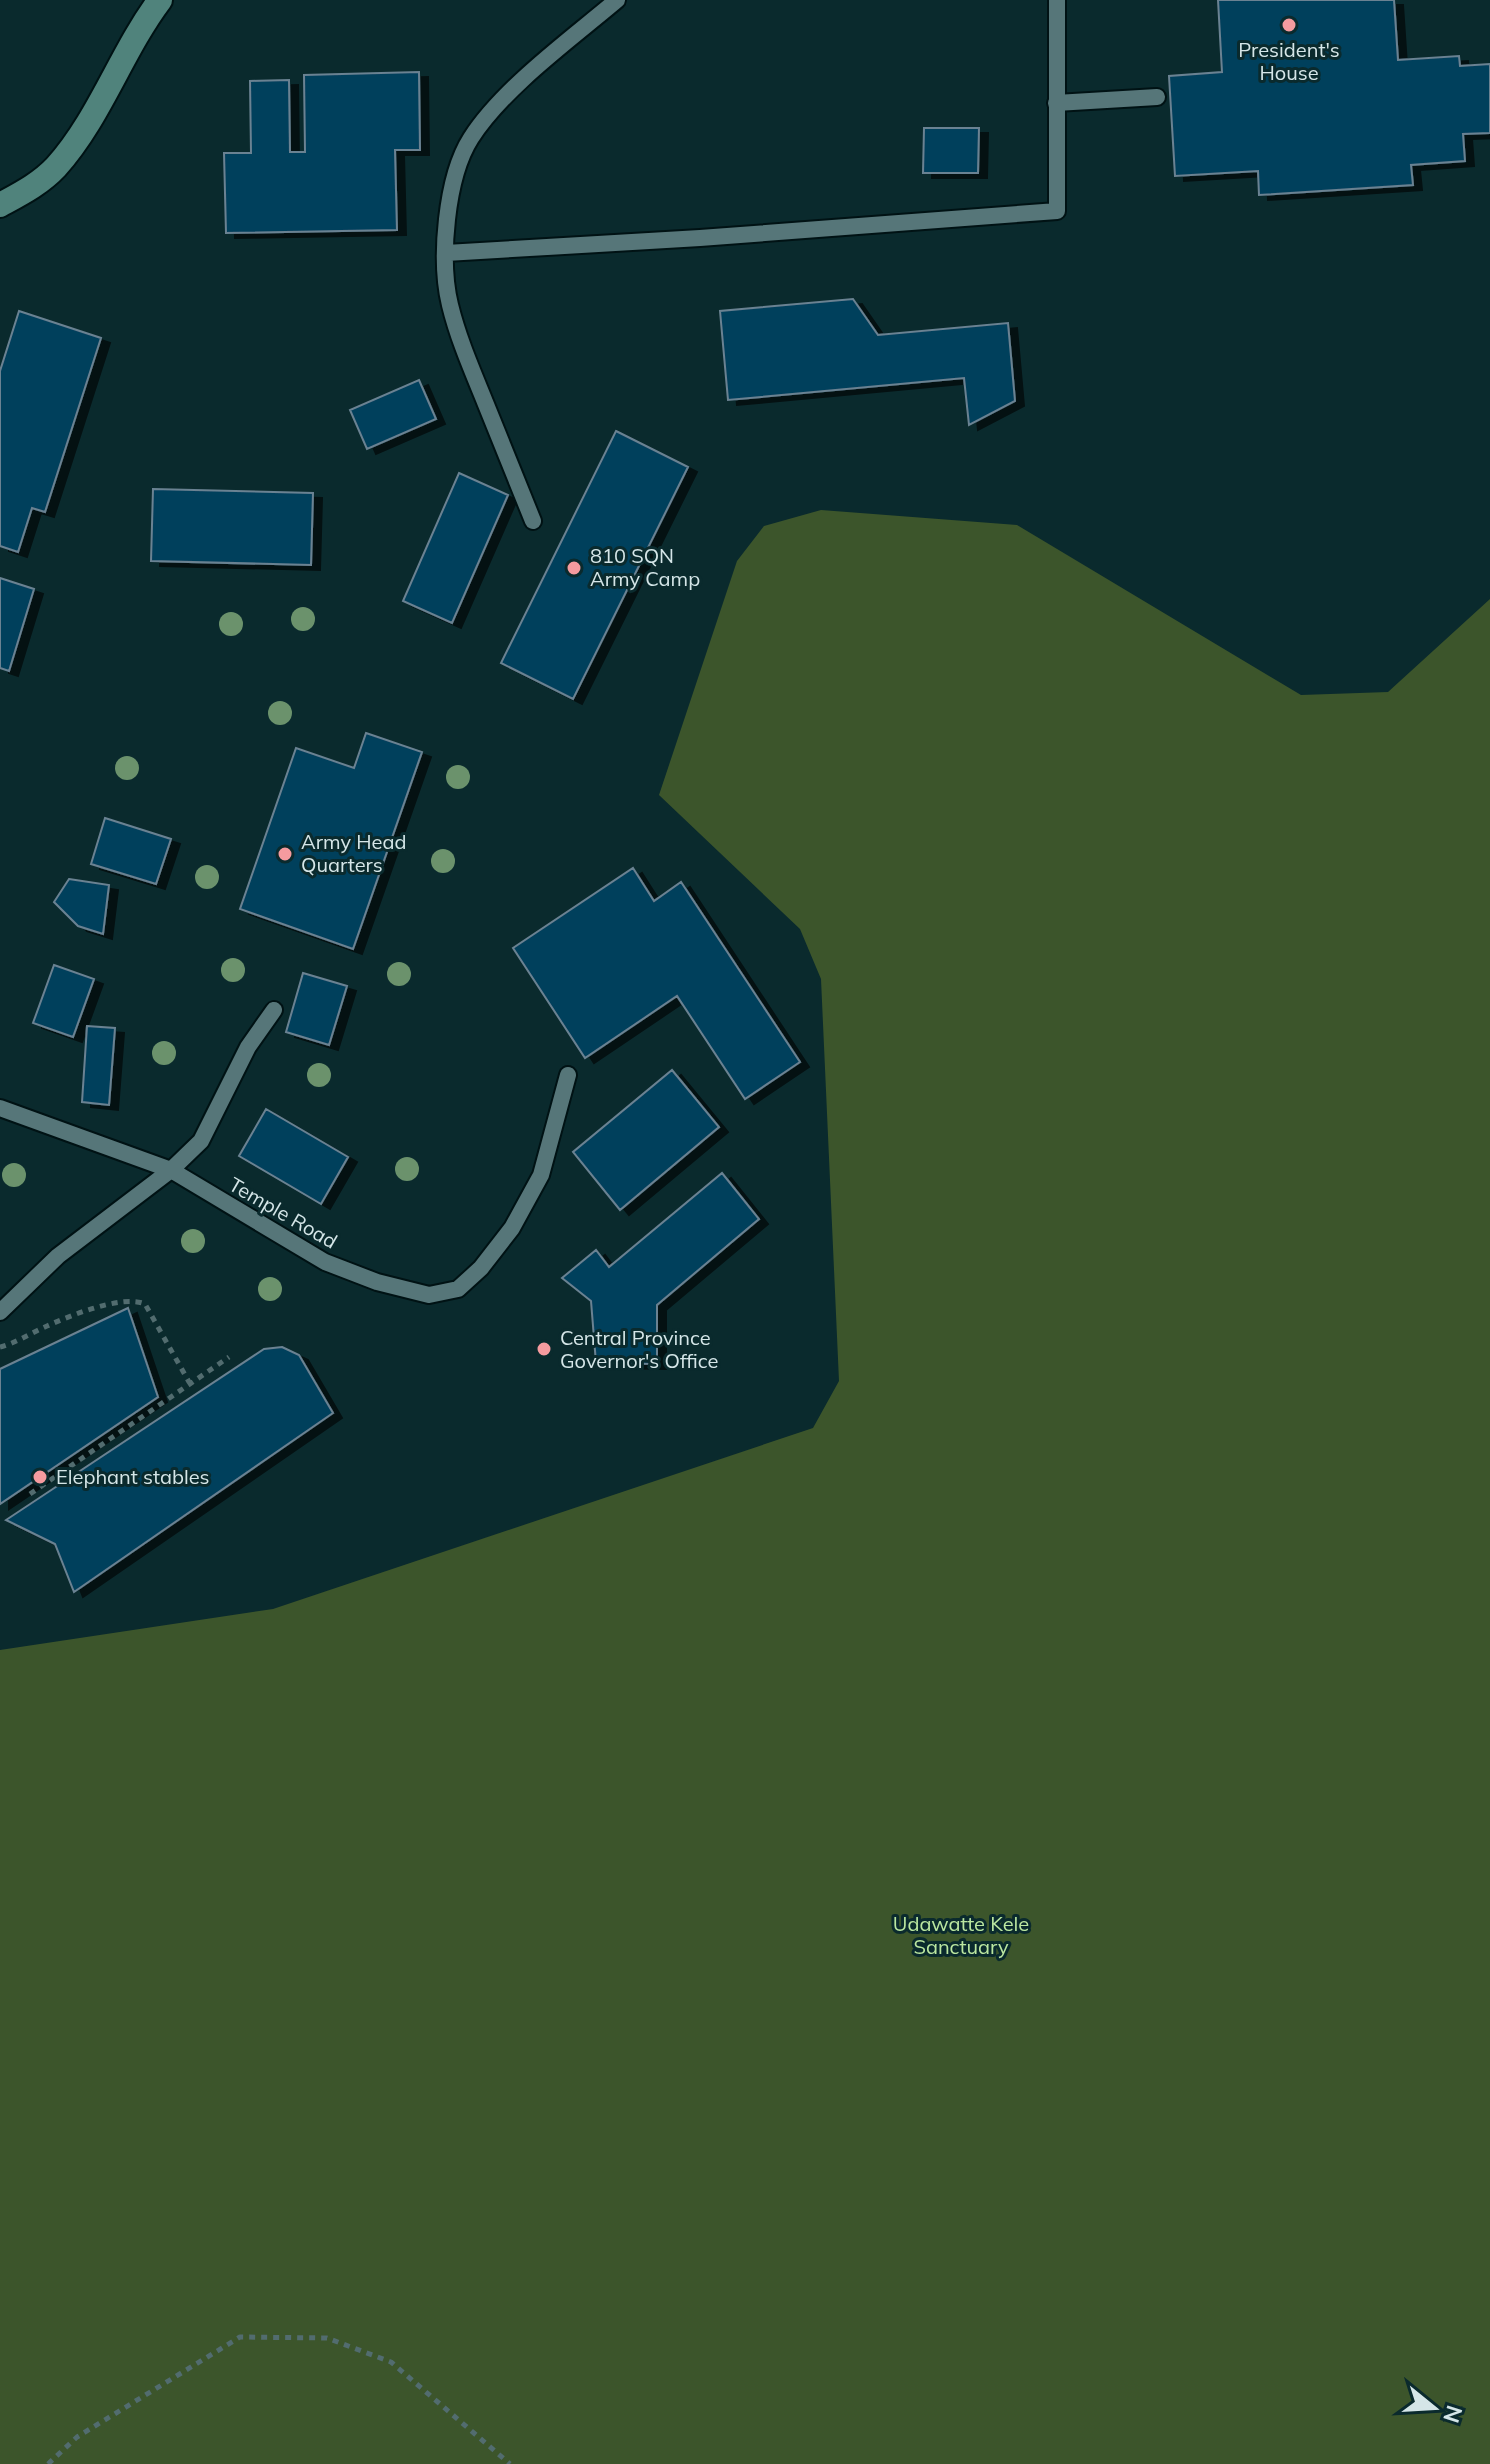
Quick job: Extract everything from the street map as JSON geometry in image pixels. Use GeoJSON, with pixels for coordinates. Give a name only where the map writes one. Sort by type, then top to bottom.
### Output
{"type":"FeatureCollection","features":[{"type":"Feature","properties":{"kind":"street"},"geometry":{"type":"LineString","coordinates":[[0,205],[42,179],[72,146],[160,0]]}},
{"type":"Feature","properties":{"kind":"lane"},"geometry":{"type":"LineString","coordinates":[[533,521],[468,361],[449,303],[447,225],[455,171],[470,140],[508,94],[617,0]]}},
{"type":"Feature","properties":{"kind":"lane"},"geometry":{"type":"LineString","coordinates":[[446,253],[700,238],[1057,211],[1057,0]]}},
{"type":"Feature","properties":{"kind":"lane"},"geometry":{"type":"LineString","coordinates":[[1056,103],[1157,97]]}},
{"type":"Feature","properties":{"kind":"lane"},"geometry":{"type":"LineString","coordinates":[[0,1312],[58,1256],[171,1170],[201,1141],[243,1057],[274,1010]]}},
{"type":"Feature","properties":{"kind":"lane","name":"Temple Road"},"geometry":{"type":"LineString","coordinates":[[0,1108],[171,1170],[325,1262],[377,1282],[429,1295],[458,1289],[481,1268],[512,1228],[541,1175],[568,1075]]}},
{"type":"Feature","properties":{"kind":"path"},"geometry":{"type":"LineString","coordinates":[[0,1347],[95,1309],[138,1301],[145,1304],[189,1382]]}},
{"type":"Feature","properties":{"kind":"path"},"geometry":{"type":"LineString","coordinates":[[30,1494],[229,1357]]}},
{"type":"Feature","properties":{"kind":"path"},"geometry":{"type":"LineString","coordinates":[[48,2464],[77,2437],[240,2337],[327,2338],[391,2362],[510,2464]]}},
{"type":"Feature","properties":{"kind":"green space","name":"Udawatte Kele Sanctuary"},"geometry":{"type":"Polygon","coordinates":[[[821,510],[1017,525],[1301,695],[1388,692],[1490,599],[1490,2464],[0,2464],[0,1650],[273,1609],[813,1428],[839,1381],[821,979],[800,929],[659,795],[737,561],[764,526],[821,510]]]}},
{"type":"Feature","properties":{"kind":"building"},"geometry":{"type":"Polygon","coordinates":[[[1218,0],[1394,0],[1398,60],[1459,56],[1460,66],[1490,64],[1490,133],[1463,134],[1465,161],[1411,165],[1413,185],[1259,195],[1258,171],[1175,176],[1169,76],[1222,72],[1218,0]]]}},
{"type":"Feature","properties":{"kind":"building"},"geometry":{"type":"Polygon","coordinates":[[[419,72],[420,150],[395,150],[397,230],[226,233],[224,153],[251,153],[250,81],[289,80],[290,152],[305,152],[304,75],[419,72]]]}},
{"type":"Feature","properties":{"kind":"building"},"geometry":{"type":"Polygon","coordinates":[[[924,128],[979,128],[978,173],[923,173],[924,128]]]}},
{"type":"Feature","properties":{"kind":"building"},"geometry":{"type":"Polygon","coordinates":[[[853,299],[878,335],[1008,323],[1015,401],[969,425],[964,378],[728,400],[720,311],[853,299]]]}},
{"type":"Feature","properties":{"kind":"building"},"geometry":{"type":"Polygon","coordinates":[[[19,311],[101,338],[45,512],[32,508],[18,552],[0,546],[0,371],[19,311]]]}},
{"type":"Feature","properties":{"kind":"building"},"geometry":{"type":"Polygon","coordinates":[[[419,380],[436,419],[367,449],[350,410],[419,380]]]}},
{"type":"Feature","properties":{"kind":"building"},"geometry":{"type":"Polygon","coordinates":[[[616,431],[688,467],[573,699],[501,663],[616,431]]]}},
{"type":"Feature","properties":{"kind":"building"},"geometry":{"type":"Polygon","coordinates":[[[459,473],[508,495],[452,623],[403,601],[459,473]]]}},
{"type":"Feature","properties":{"kind":"building"},"geometry":{"type":"Polygon","coordinates":[[[153,489],[313,493],[311,565],[151,561],[153,489]]]}},
{"type":"Feature","properties":{"kind":"building"},"geometry":{"type":"Polygon","coordinates":[[[0,578],[34,589],[9,671],[0,668],[0,578]]]}},
{"type":"Feature","properties":{"kind":"building"},"geometry":{"type":"Polygon","coordinates":[[[366,733],[422,752],[353,949],[240,909],[296,748],[354,768],[366,733]]]}},
{"type":"Feature","properties":{"kind":"building"},"geometry":{"type":"Polygon","coordinates":[[[105,818],[171,839],[156,884],[91,864],[105,818]]]}},
{"type":"Feature","properties":{"kind":"building"},"geometry":{"type":"Polygon","coordinates":[[[633,868],[654,901],[681,882],[800,1062],[745,1099],[677,996],[585,1058],[513,948],[633,868]]]}},
{"type":"Feature","properties":{"kind":"building"},"geometry":{"type":"Polygon","coordinates":[[[69,879],[109,885],[103,934],[78,926],[54,902],[69,879]]]}},
{"type":"Feature","properties":{"kind":"building"},"geometry":{"type":"Polygon","coordinates":[[[54,965],[94,979],[73,1037],[33,1023],[54,965]]]}},
{"type":"Feature","properties":{"kind":"building"},"geometry":{"type":"Polygon","coordinates":[[[303,973],[347,986],[329,1045],[286,1032],[303,973]]]}},
{"type":"Feature","properties":{"kind":"building"},"geometry":{"type":"Polygon","coordinates":[[[87,1026],[115,1028],[109,1105],[82,1102],[87,1026]]]}},
{"type":"Feature","properties":{"kind":"building"},"geometry":{"type":"Polygon","coordinates":[[[672,1070],[719,1127],[620,1210],[573,1152],[672,1070]]]}},
{"type":"Feature","properties":{"kind":"building"},"geometry":{"type":"Polygon","coordinates":[[[266,1109],[348,1157],[321,1204],[239,1156],[266,1109]]]}},
{"type":"Feature","properties":{"kind":"building"},"geometry":{"type":"Polygon","coordinates":[[[722,1173],[759,1219],[657,1305],[657,1364],[596,1363],[591,1301],[562,1278],[596,1250],[609,1267],[722,1173]]]}},
{"type":"Feature","properties":{"kind":"building"},"geometry":{"type":"Polygon","coordinates":[[[128,1308],[158,1397],[0,1504],[0,1369],[128,1308]]]}},
{"type":"Feature","properties":{"kind":"building"},"geometry":{"type":"Polygon","coordinates":[[[282,1347],[299,1355],[333,1413],[74,1592],[55,1544],[6,1520],[264,1349],[282,1347]]]}},
{"type":"Feature","properties":{"kind":"place","name":"President's House"},"geometry":{"type":"Point","coordinates":[1289,25]}},
{"type":"Feature","properties":{"kind":"place","name":"810 SQN Army Camp"},"geometry":{"type":"Point","coordinates":[574,568]}},
{"type":"Feature","properties":{"kind":"place","name":"Army Head Quarters"},"geometry":{"type":"Point","coordinates":[285,854]}},
{"type":"Feature","properties":{"kind":"place","name":"Central Province Governor's Office"},"geometry":{"type":"Point","coordinates":[544,1349]}},
{"type":"Feature","properties":{"kind":"place","name":"Elephant stables"},"geometry":{"type":"Point","coordinates":[40,1477]}}]}
